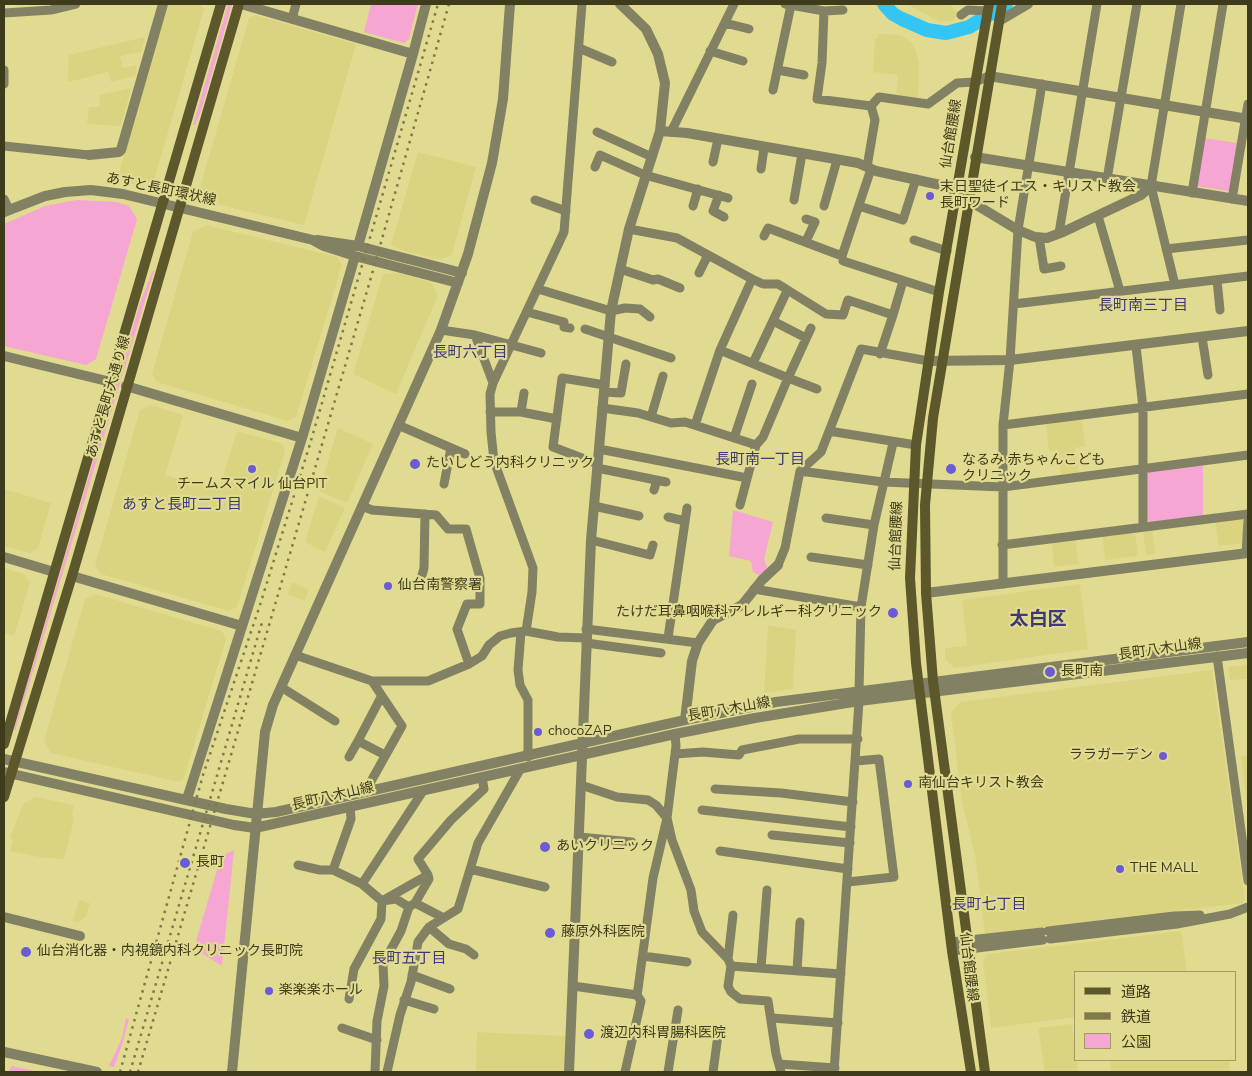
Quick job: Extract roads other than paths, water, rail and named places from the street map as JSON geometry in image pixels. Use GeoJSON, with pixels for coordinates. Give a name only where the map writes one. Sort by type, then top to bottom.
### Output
{"type":"FeatureCollection","features":[{"type":"Feature","properties":{"kind":"main road","name":"あすと長町大通り線"},"geometry":{"type":"LineString","coordinates":[[4,744],[163,203],[218,4]]}},
{"type":"Feature","properties":{"kind":"main road","name":"あすと長町大通り線"},"geometry":{"type":"LineString","coordinates":[[4,797],[8,773],[16,761],[72,576],[126,386],[240,4]]}},
{"type":"Feature","properties":{"kind":"main road","name":"仙台館腰線"},"geometry":{"type":"LineString","coordinates":[[985,1072],[979,1040],[969,944],[933,681],[926,593],[926,485],[932,418],[1002,4]]}},
{"type":"Feature","properties":{"kind":"main road","name":"仙台館腰線"},"geometry":{"type":"LineString","coordinates":[[971,1072],[951,946],[920,694],[910,578],[916,445],[939,292],[988,6]]}},
{"type":"Feature","properties":{"kind":"street"},"geometry":{"type":"LineString","coordinates":[[4,13],[51,10],[76,4]]}},
{"type":"Feature","properties":{"kind":"street"},"geometry":{"type":"LineString","coordinates":[[4,146],[89,155],[119,152],[162,4]]}},
{"type":"Feature","properties":{"kind":"street"},"geometry":{"type":"LineString","coordinates":[[240,4],[413,54]]}},
{"type":"Feature","properties":{"kind":"street"},"geometry":{"type":"LineString","coordinates":[[292,19],[296,4]]}},
{"type":"Feature","properties":{"kind":"street"},"geometry":{"type":"LineString","coordinates":[[187,799],[302,438],[426,4]]}},
{"type":"Feature","properties":{"kind":"street"},"geometry":{"type":"LineString","coordinates":[[232,1072],[265,732],[273,705],[441,330],[472,243],[492,163],[503,99],[510,4]]}},
{"type":"Feature","properties":{"kind":"street"},"geometry":{"type":"LineString","coordinates":[[528,757],[528,700],[520,685],[518,670],[523,631],[532,592],[533,568],[494,461],[490,412],[493,383],[564,232],[582,4]]}},
{"type":"Feature","properties":{"kind":"street"},"geometry":{"type":"LineString","coordinates":[[569,1072],[591,540],[611,311],[629,229],[660,131],[665,83],[658,54],[646,29],[620,4]]}},
{"type":"Feature","properties":{"kind":"street"},"geometry":{"type":"LineString","coordinates":[[671,132],[734,4]]}},
{"type":"Feature","properties":{"kind":"street"},"geometry":{"type":"LineString","coordinates":[[773,90],[788,4],[824,11],[843,10]]}},
{"type":"Feature","properties":{"kind":"street"},"geometry":{"type":"LineString","coordinates":[[999,18],[1028,4]]}},
{"type":"Feature","properties":{"kind":"street"},"geometry":{"type":"LineString","coordinates":[[1059,233],[1098,4]]}},
{"type":"Feature","properties":{"kind":"street"},"geometry":{"type":"LineString","coordinates":[[1107,179],[1137,4]]}},
{"type":"Feature","properties":{"kind":"street"},"geometry":{"type":"LineString","coordinates":[[1176,285],[1151,186],[1181,4]]}},
{"type":"Feature","properties":{"kind":"street"},"geometry":{"type":"LineString","coordinates":[[1192,192],[1223,4]]}},
{"type":"Feature","properties":{"kind":"street"},"geometry":{"type":"LineString","coordinates":[[961,15],[968,10],[988,6]]}},
{"type":"Feature","properties":{"kind":"street"},"geometry":{"type":"LineString","coordinates":[[824,11],[822,63],[817,99],[872,106]]}},
{"type":"Feature","properties":{"kind":"street"},"geometry":{"type":"LineString","coordinates":[[724,23],[750,29]]}},
{"type":"Feature","properties":{"kind":"street"},"geometry":{"type":"LineString","coordinates":[[579,48],[612,62]]}},
{"type":"Feature","properties":{"kind":"street"},"geometry":{"type":"LineString","coordinates":[[710,52],[743,61]]}},
{"type":"Feature","properties":{"kind":"street"},"geometry":{"type":"LineString","coordinates":[[4,70],[4,84]]}},
{"type":"Feature","properties":{"kind":"street"},"geometry":{"type":"LineString","coordinates":[[778,70],[804,75]]}},
{"type":"Feature","properties":{"kind":"street"},"geometry":{"type":"LineString","coordinates":[[939,292],[843,261],[842,256],[859,206],[869,168],[875,120],[872,106],[879,97],[928,104],[957,83],[975,82],[989,76],[1247,119]]}},
{"type":"Feature","properties":{"kind":"street"},"geometry":{"type":"LineString","coordinates":[[1003,584],[1003,425],[1010,360],[1018,230],[1042,84]]}},
{"type":"Feature","properties":{"kind":"street"},"geometry":{"type":"LineString","coordinates":[[1232,199],[1247,119],[1248,104]]}},
{"type":"Feature","properties":{"kind":"street"},"geometry":{"type":"LineString","coordinates":[[660,131],[687,132],[764,148],[837,160],[945,186],[1018,230],[1038,237],[1047,238],[1098,216],[1141,195],[1151,186]]}},
{"type":"Feature","properties":{"kind":"street"},"geometry":{"type":"LineString","coordinates":[[597,132],[652,156]]}},
{"type":"Feature","properties":{"kind":"street"},"geometry":{"type":"LineString","coordinates":[[713,162],[718,139]]}},
{"type":"Feature","properties":{"kind":"street"},"geometry":{"type":"LineString","coordinates":[[761,169],[764,148]]}},
{"type":"Feature","properties":{"kind":"street"},"geometry":{"type":"LineString","coordinates":[[794,200],[802,154]]}},
{"type":"Feature","properties":{"kind":"street"},"geometry":{"type":"LineString","coordinates":[[595,167],[600,156],[645,175],[724,197],[713,211],[724,217]]}},
{"type":"Feature","properties":{"kind":"street"},"geometry":{"type":"LineString","coordinates":[[975,157],[1248,201]]}},
{"type":"Feature","properties":{"kind":"street"},"geometry":{"type":"LineString","coordinates":[[824,206],[837,160]]}},
{"type":"Feature","properties":{"kind":"street"},"geometry":{"type":"LineString","coordinates":[[859,206],[903,220],[916,179]]}},
{"type":"Feature","properties":{"kind":"street"},"geometry":{"type":"LineString","coordinates":[[693,206],[698,189]]}},
{"type":"Feature","properties":{"kind":"street","name":"あすと長町環状線"},"geometry":{"type":"LineString","coordinates":[[7,211],[45,196],[91,190],[123,194],[179,206],[313,240],[325,239],[356,251],[460,278]]}},
{"type":"Feature","properties":{"kind":"street"},"geometry":{"type":"LineString","coordinates":[[4,199],[7,211]]}},
{"type":"Feature","properties":{"kind":"street"},"geometry":{"type":"LineString","coordinates":[[535,200],[566,211]]}},
{"type":"Feature","properties":{"kind":"street"},"geometry":{"type":"LineString","coordinates":[[1098,216],[1120,291]]}},
{"type":"Feature","properties":{"kind":"street"},"geometry":{"type":"LineString","coordinates":[[806,219],[815,222],[806,241]]}},
{"type":"Feature","properties":{"kind":"street"},"geometry":{"type":"LineString","coordinates":[[764,236],[768,228],[842,256]]}},
{"type":"Feature","properties":{"kind":"street"},"geometry":{"type":"LineString","coordinates":[[629,229],[677,238],[752,279],[763,284],[778,284],[826,314],[843,315],[848,300],[893,315]]}},
{"type":"Feature","properties":{"kind":"street"},"geometry":{"type":"LineString","coordinates":[[1038,237],[1044,269],[1061,266]]}},
{"type":"Feature","properties":{"kind":"street"},"geometry":{"type":"LineString","coordinates":[[914,240],[947,251]]}},
{"type":"Feature","properties":{"kind":"street"},"geometry":{"type":"LineString","coordinates":[[1166,249],[1248,240]]}},
{"type":"Feature","properties":{"kind":"street"},"geometry":{"type":"LineString","coordinates":[[699,273],[708,254]]}},
{"type":"Feature","properties":{"kind":"street"},"geometry":{"type":"LineString","coordinates":[[620,269],[653,280],[658,279],[680,288]]}},
{"type":"Feature","properties":{"kind":"street"},"geometry":{"type":"LineString","coordinates":[[1014,304],[1248,276]]}},
{"type":"Feature","properties":{"kind":"street"},"geometry":{"type":"LineString","coordinates":[[695,425],[720,350],[752,279]]}},
{"type":"Feature","properties":{"kind":"street"},"geometry":{"type":"LineString","coordinates":[[1217,280],[1220,310]]}},
{"type":"Feature","properties":{"kind":"street"},"geometry":{"type":"LineString","coordinates":[[880,354],[903,281]]}},
{"type":"Feature","properties":{"kind":"street"},"geometry":{"type":"LineString","coordinates":[[538,289],[611,311],[632,308],[640,310],[650,317]]}},
{"type":"Feature","properties":{"kind":"street"},"geometry":{"type":"LineString","coordinates":[[753,363],[787,291]]}},
{"type":"Feature","properties":{"kind":"street"},"geometry":{"type":"LineString","coordinates":[[528,312],[564,322],[564,327],[570,328]]}},
{"type":"Feature","properties":{"kind":"street"},"geometry":{"type":"LineString","coordinates":[[773,321],[806,338]]}},
{"type":"Feature","properties":{"kind":"street"},"geometry":{"type":"LineString","coordinates":[[740,505],[756,445],[767,430],[811,328]]}},
{"type":"Feature","properties":{"kind":"street"},"geometry":{"type":"LineString","coordinates":[[585,329],[670,358]]}},
{"type":"Feature","properties":{"kind":"street"},"geometry":{"type":"LineString","coordinates":[[441,330],[475,335],[541,353]]}},
{"type":"Feature","properties":{"kind":"street"},"geometry":{"type":"LineString","coordinates":[[685,720],[692,661],[698,644],[713,620],[724,613],[739,608],[754,589],[778,565],[786,548],[800,470],[821,452],[861,349],[880,354],[928,361],[1010,360],[1248,331]]}},
{"type":"Feature","properties":{"kind":"street"},"geometry":{"type":"LineString","coordinates":[[475,335],[493,383]]}},
{"type":"Feature","properties":{"kind":"street"},"geometry":{"type":"LineString","coordinates":[[1202,337],[1208,375]]}},
{"type":"Feature","properties":{"kind":"street"},"geometry":{"type":"LineString","coordinates":[[1136,346],[1143,408],[1144,527]]}},
{"type":"Feature","properties":{"kind":"street"},"geometry":{"type":"LineString","coordinates":[[720,350],[817,390]]}},
{"type":"Feature","properties":{"kind":"street"},"geometry":{"type":"LineString","coordinates":[[4,356],[111,382]]}},
{"type":"Feature","properties":{"kind":"street"},"geometry":{"type":"LineString","coordinates":[[626,364],[621,393],[562,378],[553,452],[598,466],[661,481],[654,490]]}},
{"type":"Feature","properties":{"kind":"street"},"geometry":{"type":"LineString","coordinates":[[651,417],[663,376]]}},
{"type":"Feature","properties":{"kind":"street"},"geometry":{"type":"LineString","coordinates":[[734,438],[752,384]]}},
{"type":"Feature","properties":{"kind":"street"},"geometry":{"type":"LineString","coordinates":[[126,386],[302,438]]}},
{"type":"Feature","properties":{"kind":"street"},"geometry":{"type":"LineString","coordinates":[[521,412],[524,393]]}},
{"type":"Feature","properties":{"kind":"street"},"geometry":{"type":"LineString","coordinates":[[1003,425],[1248,394]]}},
{"type":"Feature","properties":{"kind":"street"},"geometry":{"type":"LineString","coordinates":[[602,408],[651,417],[671,423],[685,422],[756,445]]}},
{"type":"Feature","properties":{"kind":"street"},"geometry":{"type":"LineString","coordinates":[[490,412],[521,412],[556,419]]}},
{"type":"Feature","properties":{"kind":"street"},"geometry":{"type":"LineString","coordinates":[[398,425],[465,454]]}},
{"type":"Feature","properties":{"kind":"street"},"geometry":{"type":"LineString","coordinates":[[829,431],[893,443],[916,445]]}},
{"type":"Feature","properties":{"kind":"street"},"geometry":{"type":"LineString","coordinates":[[733,916],[728,986],[731,992],[740,999],[768,1001],[780,1068],[835,1070],[858,739],[861,607],[874,525],[893,443]]}},
{"type":"Feature","properties":{"kind":"street"},"geometry":{"type":"LineString","coordinates":[[444,484],[451,448]]}},
{"type":"Feature","properties":{"kind":"street"},"geometry":{"type":"LineString","coordinates":[[599,449],[747,478]]}},
{"type":"Feature","properties":{"kind":"street"},"geometry":{"type":"LineString","coordinates":[[800,470],[913,485],[1003,487],[1248,455]]}},
{"type":"Feature","properties":{"kind":"street"},"geometry":{"type":"LineString","coordinates":[[362,506],[372,510],[436,515],[448,529],[466,530],[480,578],[480,604],[467,604],[457,629],[469,664]]}},
{"type":"Feature","properties":{"kind":"street"},"geometry":{"type":"LineString","coordinates":[[594,506],[639,516]]}},
{"type":"Feature","properties":{"kind":"street"},"geometry":{"type":"LineString","coordinates":[[668,638],[687,508]]}},
{"type":"Feature","properties":{"kind":"street"},"geometry":{"type":"LineString","coordinates":[[421,579],[424,568],[426,514]]}},
{"type":"Feature","properties":{"kind":"street"},"geometry":{"type":"LineString","coordinates":[[1002,545],[1248,514]]}},
{"type":"Feature","properties":{"kind":"street"},"geometry":{"type":"LineString","coordinates":[[668,518],[685,521]]}},
{"type":"Feature","properties":{"kind":"street"},"geometry":{"type":"LineString","coordinates":[[826,518],[874,525]]}},
{"type":"Feature","properties":{"kind":"street"},"geometry":{"type":"LineString","coordinates":[[926,593],[1247,553],[1248,522]]}},
{"type":"Feature","properties":{"kind":"street"},"geometry":{"type":"LineString","coordinates":[[591,540],[650,555],[653,545]]}},
{"type":"Feature","properties":{"kind":"street"},"geometry":{"type":"LineString","coordinates":[[4,557],[54,572]]}},
{"type":"Feature","properties":{"kind":"street"},"geometry":{"type":"LineString","coordinates":[[811,557],[868,566]]}},
{"type":"Feature","properties":{"kind":"street"},"geometry":{"type":"LineString","coordinates":[[72,576],[242,626]]}},
{"type":"Feature","properties":{"kind":"street"},"geometry":{"type":"LineString","coordinates":[[754,589],[861,607]]}},
{"type":"Feature","properties":{"kind":"street"},"geometry":{"type":"LineString","coordinates":[[295,655],[372,681],[428,681],[469,664],[482,656],[489,645],[500,636],[523,631],[558,637],[668,638],[698,644]]}},
{"type":"Feature","properties":{"kind":"street"},"geometry":{"type":"LineString","coordinates":[[586,637],[661,653]]}},
{"type":"Feature","properties":{"kind":"street"},"geometry":{"type":"LineString","coordinates":[[4,759],[226,809],[256,814],[528,757],[583,749],[685,720],[744,708],[859,697],[933,681],[1248,642]]}},
{"type":"Feature","properties":{"kind":"street","name":"長町八木山線"},"geometry":{"type":"LineString","coordinates":[[8,773],[221,822],[255,828],[521,768],[583,749],[675,734],[859,697],[920,694],[1248,652]]}},
{"type":"Feature","properties":{"kind":"street"},"geometry":{"type":"LineString","coordinates":[[1217,656],[1248,881]]}},
{"type":"Feature","properties":{"kind":"street"},"geometry":{"type":"LineString","coordinates":[[365,792],[402,726],[372,681]]}},
{"type":"Feature","properties":{"kind":"street"},"geometry":{"type":"LineString","coordinates":[[281,687],[335,721]]}},
{"type":"Feature","properties":{"kind":"street"},"geometry":{"type":"LineString","coordinates":[[349,757],[381,697]]}},
{"type":"Feature","properties":{"kind":"street"},"geometry":{"type":"LineString","coordinates":[[744,708],[747,720]]}},
{"type":"Feature","properties":{"kind":"street"},"geometry":{"type":"LineString","coordinates":[[637,996],[653,878],[667,818],[675,754],[675,734]]}},
{"type":"Feature","properties":{"kind":"street"},"geometry":{"type":"LineString","coordinates":[[675,754],[703,752],[739,756],[742,750],[799,739],[858,739]]}},
{"type":"Feature","properties":{"kind":"street"},"geometry":{"type":"LineString","coordinates":[[358,741],[385,755]]}},
{"type":"Feature","properties":{"kind":"street"},"geometry":{"type":"LineString","coordinates":[[848,882],[894,876],[879,759],[856,761]]}},
{"type":"Feature","properties":{"kind":"street"},"geometry":{"type":"LineString","coordinates":[[387,1072],[404,1000],[412,975],[418,942],[429,927],[442,917],[458,909],[478,843],[521,768]]}},
{"type":"Feature","properties":{"kind":"street"},"geometry":{"type":"LineString","coordinates":[[375,1072],[377,1021],[384,986],[383,964],[401,931],[412,905],[429,879],[418,859],[451,820],[484,789],[482,777]]}},
{"type":"Feature","properties":{"kind":"street"},"geometry":{"type":"LineString","coordinates":[[581,785],[617,797],[648,800],[656,805],[667,818],[672,840],[691,890],[698,925],[729,963],[761,968],[841,974]]}},
{"type":"Feature","properties":{"kind":"street"},"geometry":{"type":"LineString","coordinates":[[715,789],[781,793],[853,802]]}},
{"type":"Feature","properties":{"kind":"street"},"geometry":{"type":"LineString","coordinates":[[362,884],[423,791]]}},
{"type":"Feature","properties":{"kind":"street"},"geometry":{"type":"LineString","coordinates":[[332,870],[351,819],[350,806]]}},
{"type":"Feature","properties":{"kind":"street"},"geometry":{"type":"LineString","coordinates":[[702,810],[851,827]]}},
{"type":"Feature","properties":{"kind":"street"},"geometry":{"type":"LineString","coordinates":[[772,835],[850,843]]}},
{"type":"Feature","properties":{"kind":"street"},"geometry":{"type":"LineString","coordinates":[[579,837],[632,842]]}},
{"type":"Feature","properties":{"kind":"street"},"geometry":{"type":"LineString","coordinates":[[720,851],[848,869]]}},
{"type":"Feature","properties":{"kind":"street"},"geometry":{"type":"LineString","coordinates":[[298,865],[320,870],[332,870],[362,884],[382,901],[396,899],[442,917]]}},
{"type":"Feature","properties":{"kind":"street"},"geometry":{"type":"LineString","coordinates":[[470,869],[545,887]]}},
{"type":"Feature","properties":{"kind":"street"},"geometry":{"type":"LineString","coordinates":[[382,901],[428,875]]}},
{"type":"Feature","properties":{"kind":"street"},"geometry":{"type":"LineString","coordinates":[[761,968],[768,890]]}},
{"type":"Feature","properties":{"kind":"street"},"geometry":{"type":"LineString","coordinates":[[349,999],[354,969],[381,919],[382,901]]}},
{"type":"Feature","properties":{"kind":"street"},"geometry":{"type":"LineString","coordinates":[[951,946],[1046,935],[1177,924],[1230,914],[1248,907]]}},
{"type":"Feature","properties":{"kind":"street"},"geometry":{"type":"LineString","coordinates":[[4,917],[80,936]]}},
{"type":"Feature","properties":{"kind":"street"},"geometry":{"type":"LineString","coordinates":[[796,971],[800,922]]}},
{"type":"Feature","properties":{"kind":"street"},"geometry":{"type":"LineString","coordinates":[[429,927],[449,944],[466,948],[474,955]]}},
{"type":"Feature","properties":{"kind":"street"},"geometry":{"type":"LineString","coordinates":[[643,956],[687,962]]}},
{"type":"Feature","properties":{"kind":"street"},"geometry":{"type":"LineString","coordinates":[[412,975],[450,989]]}},
{"type":"Feature","properties":{"kind":"street"},"geometry":{"type":"LineString","coordinates":[[573,986],[637,996],[641,1001],[624,1072]]}},
{"type":"Feature","properties":{"kind":"street"},"geometry":{"type":"LineString","coordinates":[[404,1000],[434,1009]]}},
{"type":"Feature","properties":{"kind":"street"},"geometry":{"type":"LineString","coordinates":[[668,1072],[678,1010]]}},
{"type":"Feature","properties":{"kind":"street"},"geometry":{"type":"LineString","coordinates":[[772,1018],[838,1023]]}},
{"type":"Feature","properties":{"kind":"street"},"geometry":{"type":"LineString","coordinates":[[342,1028],[377,1040]]}},
{"type":"Feature","properties":{"kind":"street"},"geometry":{"type":"LineString","coordinates":[[713,1072],[718,1035]]}},
{"type":"Feature","properties":{"kind":"street"},"geometry":{"type":"LineString","coordinates":[[4,1052],[84,1071],[97,1072]]}},
{"type":"Feature","properties":{"kind":"waterway"},"geometry":{"type":"LineString","coordinates":[[884,4],[893,14],[902,19],[927,30],[946,33],[969,27],[1006,4]]}},
{"type":"Feature","properties":{"kind":"railway"},"geometry":{"type":"LineString","coordinates":[[120,1072],[203,775],[260,605],[310,444],[438,4]]}},
{"type":"Feature","properties":{"kind":"railway"},"geometry":{"type":"LineString","coordinates":[[138,1072],[372,274],[449,4]]}},
{"type":"Feature","properties":{"kind":"railway"},"geometry":{"type":"LineString","coordinates":[[130,1072],[263,619]]}},
{"type":"Feature","properties":{"kind":"place","name":"末日聖徒イエス・キリスト教会 長町ワード"},"geometry":{"type":"Point","coordinates":[930,196]}},
{"type":"Feature","properties":{"kind":"place","name":"たいしどう内科クリニック"},"geometry":{"type":"Point","coordinates":[415,464]}},
{"type":"Feature","properties":{"kind":"place","name":"チームスマイル 仙台PIT"},"geometry":{"type":"Point","coordinates":[252,469]}},
{"type":"Feature","properties":{"kind":"place","name":"なるみ 赤ちゃんこども クリニック"},"geometry":{"type":"Point","coordinates":[951,469]}},
{"type":"Feature","properties":{"kind":"place","name":"仙台南警察署"},"geometry":{"type":"Point","coordinates":[388,586]}},
{"type":"Feature","properties":{"kind":"place","name":"たけだ耳鼻咽喉科アレルギー科クリニック"},"geometry":{"type":"Point","coordinates":[893,613]}},
{"type":"Feature","properties":{"kind":"place","name":"長町南"},"geometry":{"type":"Point","coordinates":[1050,672]}},
{"type":"Feature","properties":{"kind":"place","name":"chocoZAP"},"geometry":{"type":"Point","coordinates":[538,732]}},
{"type":"Feature","properties":{"kind":"place","name":"ララガーデン"},"geometry":{"type":"Point","coordinates":[1163,756]}},
{"type":"Feature","properties":{"kind":"place","name":"南仙台キリスト教会"},"geometry":{"type":"Point","coordinates":[908,784]}},
{"type":"Feature","properties":{"kind":"place","name":"あいクリニック"},"geometry":{"type":"Point","coordinates":[545,847]}},
{"type":"Feature","properties":{"kind":"place","name":"長町"},"geometry":{"type":"Point","coordinates":[185,863]}},
{"type":"Feature","properties":{"kind":"place","name":"THE MALL"},"geometry":{"type":"Point","coordinates":[1120,869]}},
{"type":"Feature","properties":{"kind":"place","name":"藤原外科医院"},"geometry":{"type":"Point","coordinates":[550,933]}},
{"type":"Feature","properties":{"kind":"place","name":"仙台消化器・内視鏡内科クリニック長町院"},"geometry":{"type":"Point","coordinates":[26,952]}},
{"type":"Feature","properties":{"kind":"place","name":"楽楽楽ホール"},"geometry":{"type":"Point","coordinates":[269,991]}},
{"type":"Feature","properties":{"kind":"place","name":"渡辺内科胃腸科医院"},"geometry":{"type":"Point","coordinates":[589,1034]}},
{"type":"Feature","properties":{"kind":"district","name":"長町南三丁目"},"geometry":{"type":"Point","coordinates":[1143,306]}},
{"type":"Feature","properties":{"kind":"district","name":"長町六丁目"},"geometry":{"type":"Point","coordinates":[470,353]}},
{"type":"Feature","properties":{"kind":"district","name":"長町南一丁目"},"geometry":{"type":"Point","coordinates":[760,460]}},
{"type":"Feature","properties":{"kind":"district","name":"あすと長町二丁目"},"geometry":{"type":"Point","coordinates":[182,505]}},
{"type":"Feature","properties":{"kind":"district","name":"太白区"},"geometry":{"type":"Point","coordinates":[1038,620]}},
{"type":"Feature","properties":{"kind":"district","name":"長町七丁目"},"geometry":{"type":"Point","coordinates":[989,905]}},
{"type":"Feature","properties":{"kind":"district","name":"長町五丁目"},"geometry":{"type":"Point","coordinates":[409,959]}}]}
